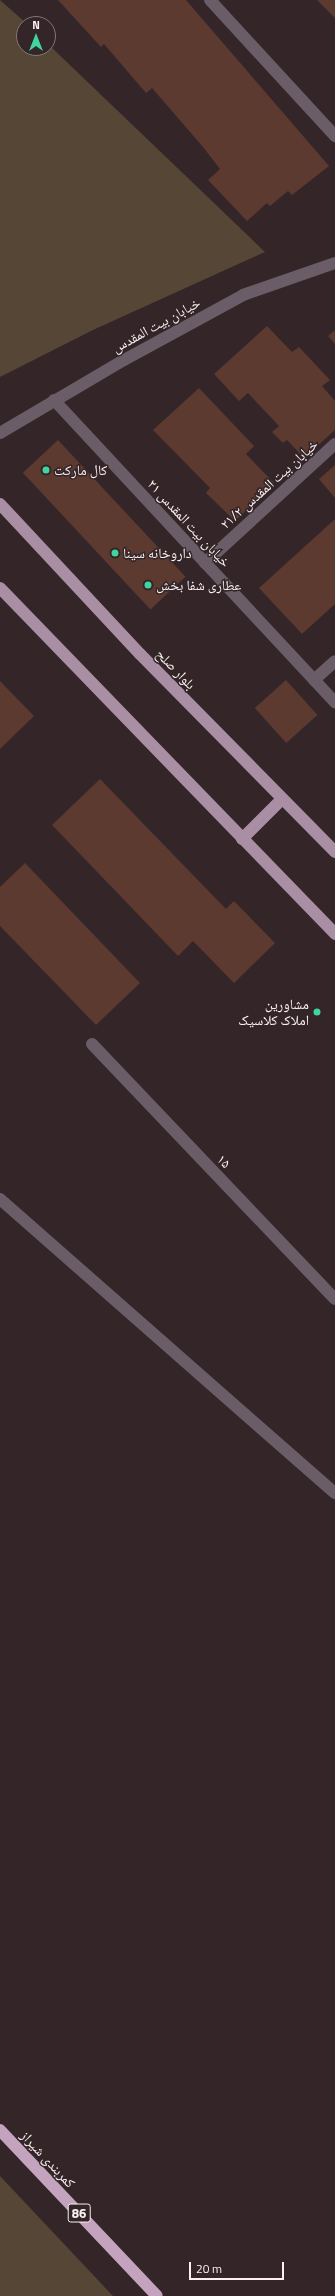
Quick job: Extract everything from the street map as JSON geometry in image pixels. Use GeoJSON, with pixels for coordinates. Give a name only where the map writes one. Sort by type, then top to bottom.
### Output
{"type":"FeatureCollection","features":[{"type":"Feature","properties":{"kind":"highway","name":"کمربندی شیراز"},"geometry":{"type":"LineString","coordinates":[[0,2130],[157,2296]]}},
{"type":"Feature","properties":{"kind":"main road","name":"بلوار صلح"},"geometry":{"type":"LineString","coordinates":[[0,504],[140,654],[335,852]]}},
{"type":"Feature","properties":{"kind":"main road"},"geometry":{"type":"LineString","coordinates":[[0,588],[335,934]]}},
{"type":"Feature","properties":{"kind":"main road"},"geometry":{"type":"LineString","coordinates":[[242,839],[282,798]]}},
{"type":"Feature","properties":{"kind":"street"},"geometry":{"type":"LineString","coordinates":[[210,0],[335,136]]}},
{"type":"Feature","properties":{"kind":"street","name":"خیابان بیت المقدس"},"geometry":{"type":"LineString","coordinates":[[0,433],[54,400],[243,295],[335,263]]}},
{"type":"Feature","properties":{"kind":"street","name":"خیابان بیت المقدس ۲۱"},"geometry":{"type":"LineString","coordinates":[[54,400],[335,702]]}},
{"type":"Feature","properties":{"kind":"street","name":"خیابان بیت المقدس ۲۱/۲"},"geometry":{"type":"LineString","coordinates":[[205,563],[335,444]]}},
{"type":"Feature","properties":{"kind":"street"},"geometry":{"type":"LineString","coordinates":[[314,680],[335,661]]}},
{"type":"Feature","properties":{"kind":"street","name":"۱۵"},"geometry":{"type":"LineString","coordinates":[[92,1044],[335,1299]]}},
{"type":"Feature","properties":{"kind":"street"},"geometry":{"type":"LineString","coordinates":[[0,1199],[335,1493]]}},
{"type":"Feature","properties":{"kind":"shaded area"},"geometry":{"type":"Polygon","coordinates":[[[0,0],[18,16],[16,16],[16,56],[56,56],[56,52],[265,252],[93,330],[0,377],[0,0]]]}},
{"type":"Feature","properties":{"kind":"shaded area"},"geometry":{"type":"Polygon","coordinates":[[[0,2176],[113,2296],[0,2296],[0,2176]]]}},
{"type":"Feature","properties":{"kind":"building"},"geometry":{"type":"Polygon","coordinates":[[[58,0],[186,0],[329,166],[292,195],[288,191],[270,206],[267,203],[247,221],[208,180],[220,169],[203,147],[152,88],[146,93],[104,44],[101,47],[58,0]]]}},
{"type":"Feature","properties":{"kind":"building"},"geometry":{"type":"Polygon","coordinates":[[[317,0],[335,0],[335,18],[317,0]]]}},
{"type":"Feature","properties":{"kind":"building"},"geometry":{"type":"Polygon","coordinates":[[[267,326],[292,352],[299,347],[330,380],[322,386],[335,401],[335,430],[304,458],[287,440],[283,443],[272,432],[279,426],[248,393],[239,401],[214,374],[267,326]]]}},
{"type":"Feature","properties":{"kind":"building"},"geometry":{"type":"Polygon","coordinates":[[[335,330],[335,344],[328,336],[335,330]]]}},
{"type":"Feature","properties":{"kind":"building"},"geometry":{"type":"Polygon","coordinates":[[[199,388],[254,446],[246,454],[274,483],[235,521],[206,493],[210,488],[153,430],[199,388]]]}},
{"type":"Feature","properties":{"kind":"building"},"geometry":{"type":"Polygon","coordinates":[[[58,440],[186,577],[150,609],[23,473],[58,440]]]}},
{"type":"Feature","properties":{"kind":"building"},"geometry":{"type":"Polygon","coordinates":[[[335,465],[335,498],[319,479],[335,465]]]}},
{"type":"Feature","properties":{"kind":"building"},"geometry":{"type":"Polygon","coordinates":[[[335,519],[335,604],[302,634],[259,588],[335,519]]]}},
{"type":"Feature","properties":{"kind":"building"},"geometry":{"type":"Polygon","coordinates":[[[286,680],[317,715],[286,743],[255,708],[286,680]]]}},
{"type":"Feature","properties":{"kind":"building"},"geometry":{"type":"Polygon","coordinates":[[[0,681],[34,716],[0,749],[0,681]]]}},
{"type":"Feature","properties":{"kind":"building"},"geometry":{"type":"Polygon","coordinates":[[[100,779],[226,909],[234,901],[275,943],[234,983],[193,941],[178,956],[52,825],[100,779]]]}},
{"type":"Feature","properties":{"kind":"building"},"geometry":{"type":"Polygon","coordinates":[[[25,863],[140,983],[96,1025],[0,926],[0,887],[25,863]]]}},
{"type":"Feature","properties":{"kind":"place","name":"کال مارکت"},"geometry":{"type":"Point","coordinates":[46,470]}},
{"type":"Feature","properties":{"kind":"place","name":"داروخانه سینا"},"geometry":{"type":"Point","coordinates":[115,553]}},
{"type":"Feature","properties":{"kind":"place","name":"عطاری شفا بخش"},"geometry":{"type":"Point","coordinates":[148,585]}},
{"type":"Feature","properties":{"kind":"place","name":"مشاورین املاک کلاسیک"},"geometry":{"type":"Point","coordinates":[317,1012]}}]}
